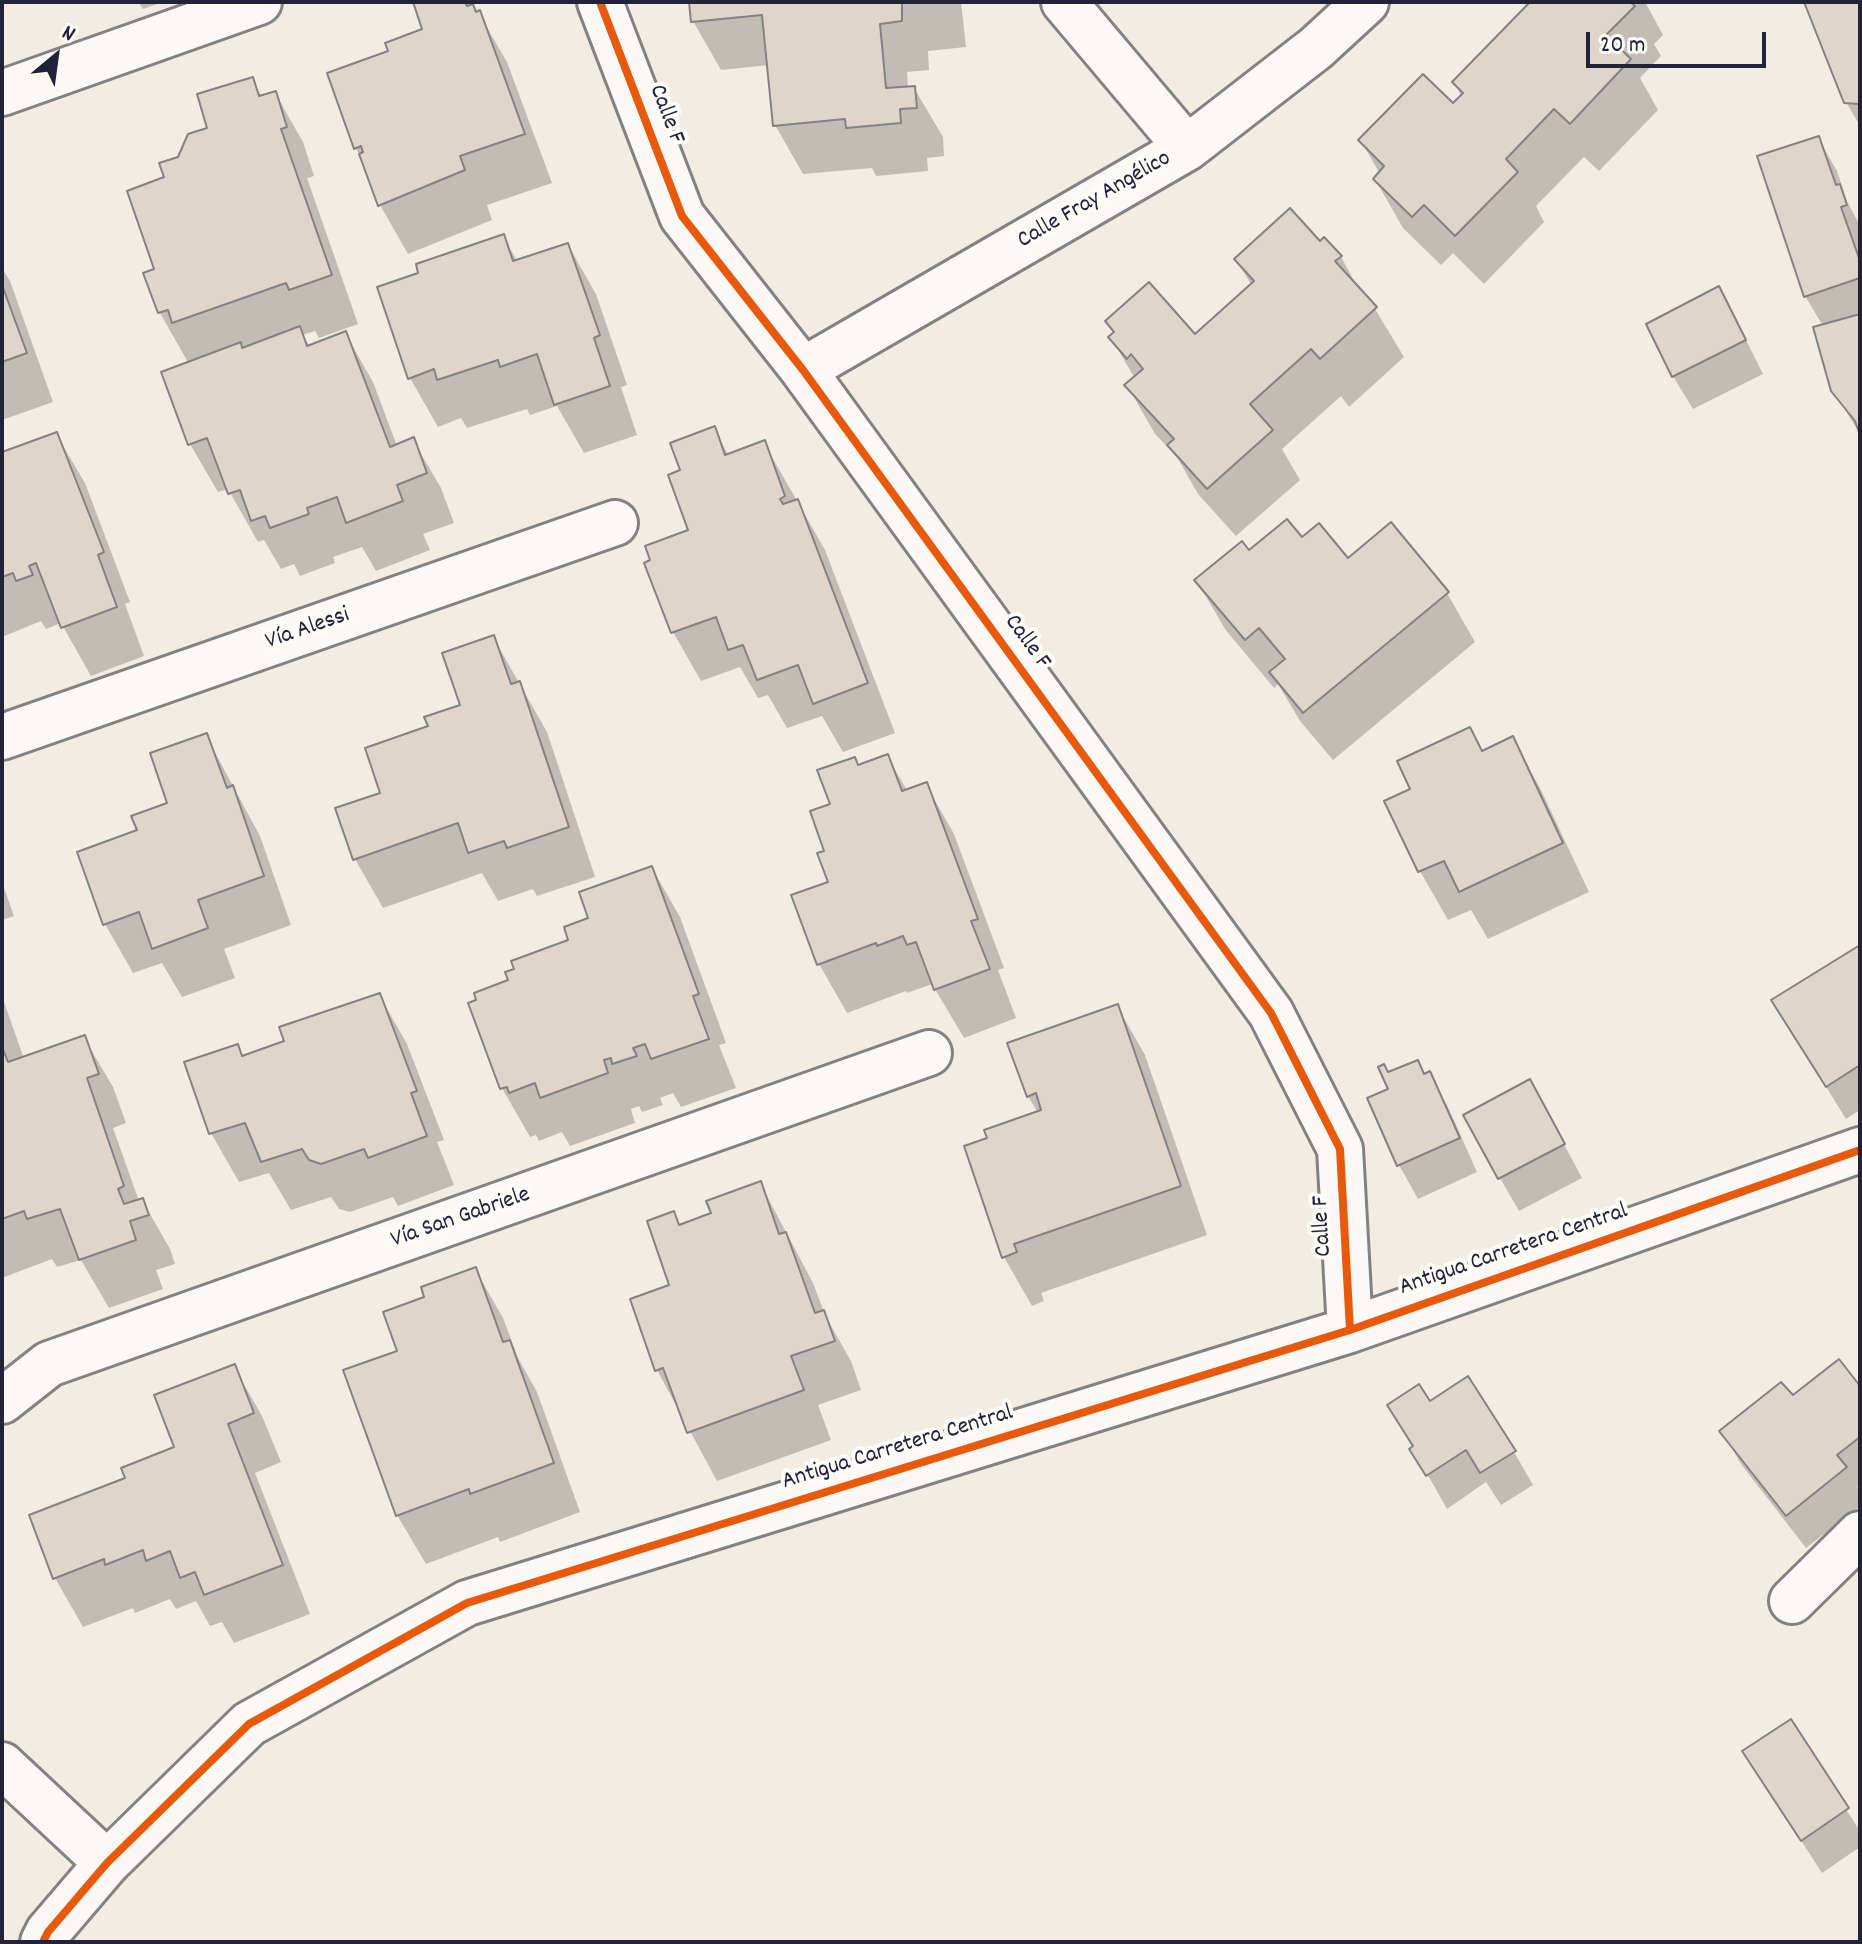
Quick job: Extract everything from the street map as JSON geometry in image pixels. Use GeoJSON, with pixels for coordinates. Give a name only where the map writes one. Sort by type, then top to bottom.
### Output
{"type":"FeatureCollection","features":[{"type":"Feature","properties":{"kind":"street"},"geometry":{"type":"LineString","coordinates":[[2,93],[259,2]]}},
{"type":"Feature","properties":{"kind":"street","name":"Calle F"},"geometry":{"type":"LineString","coordinates":[[600,2],[682,216],[803,370],[1271,1013],[1340,1149],[1350,1330]]}},
{"type":"Feature","properties":{"kind":"street"},"geometry":{"type":"LineString","coordinates":[[1064,2],[1187,148]]}},
{"type":"Feature","properties":{"kind":"street","name":"Calle Fray Angélico"},"geometry":{"type":"LineString","coordinates":[[803,370],[1187,148],[1316,48],[1366,2]]}},
{"type":"Feature","properties":{"kind":"street","name":"Vía Alessi"},"geometry":{"type":"LineString","coordinates":[[2,737],[615,523]]}},
{"type":"Feature","properties":{"kind":"street","name":"Vía San Gabriele"},"geometry":{"type":"LineString","coordinates":[[2,1401],[49,1364],[929,1053]]}},
{"type":"Feature","properties":{"kind":"street","name":"Antigua Carretera Central"},"geometry":{"type":"LineString","coordinates":[[43,1942],[48,1932],[107,1863],[249,1724],[467,1603],[1350,1330],[1860,1150]]}},
{"type":"Feature","properties":{"kind":"street"},"geometry":{"type":"LineString","coordinates":[[1792,1601],[1860,1534]]}},
{"type":"Feature","properties":{"kind":"street"},"geometry":{"type":"LineString","coordinates":[[2,1765],[107,1863]]}},
{"type":"Feature","properties":{"kind":"building"},"geometry":{"type":"Polygon","coordinates":[[[413,2],[465,2],[467,6],[473,4],[476,12],[480,10],[525,134],[460,156],[465,170],[378,206],[359,154],[363,152],[361,146],[354,149],[327,73],[388,51],[385,43],[422,29],[413,2]]]}},
{"type":"Feature","properties":{"kind":"building"},"geometry":{"type":"Polygon","coordinates":[[[689,2],[902,2],[902,21],[880,24],[886,88],[915,86],[917,108],[900,109],[901,123],[846,128],[845,119],[773,126],[762,15],[691,22],[689,2]]]}},
{"type":"Feature","properties":{"kind":"building"},"geometry":{"type":"Polygon","coordinates":[[[1530,2],[1630,2],[1635,6],[1606,35],[1631,59],[1570,124],[1554,109],[1506,159],[1518,172],[1455,236],[1424,205],[1412,217],[1373,179],[1384,166],[1358,140],[1423,74],[1453,103],[1463,93],[1452,82],[1530,2]]]}},
{"type":"Feature","properties":{"kind":"building"},"geometry":{"type":"Polygon","coordinates":[[[1804,2],[1860,2],[1860,104],[1844,103],[1804,2]]]}},
{"type":"Feature","properties":{"kind":"building"},"geometry":{"type":"Polygon","coordinates":[[[253,77],[259,96],[276,91],[287,127],[281,129],[332,275],[289,290],[286,283],[172,323],[168,310],[158,313],[143,273],[154,269],[127,191],[164,177],[159,163],[178,157],[188,134],[207,128],[197,94],[253,77]]]}},
{"type":"Feature","properties":{"kind":"building"},"geometry":{"type":"Polygon","coordinates":[[[1819,136],[1836,185],[1840,184],[1847,205],[1841,207],[1860,261],[1860,278],[1804,297],[1757,156],[1819,136]]]}},
{"type":"Feature","properties":{"kind":"building"},"geometry":{"type":"Polygon","coordinates":[[[1290,208],[1320,241],[1324,237],[1342,256],[1335,261],[1377,307],[1320,359],[1311,349],[1250,404],[1273,430],[1207,489],[1167,445],[1174,439],[1124,385],[1143,369],[1131,354],[1127,359],[1108,337],[1114,332],[1105,321],[1149,282],[1195,334],[1254,281],[1234,259],[1290,208]]]}},
{"type":"Feature","properties":{"kind":"building"},"geometry":{"type":"Polygon","coordinates":[[[504,234],[513,261],[568,243],[600,335],[594,338],[610,386],[554,405],[537,354],[500,367],[498,360],[437,380],[434,369],[408,379],[377,287],[418,273],[416,264],[504,234]]]}},
{"type":"Feature","properties":{"kind":"building"},"geometry":{"type":"Polygon","coordinates":[[[2,285],[27,353],[2,362],[2,285]]]}},
{"type":"Feature","properties":{"kind":"building"},"geometry":{"type":"Polygon","coordinates":[[[1719,286],[1746,340],[1672,377],[1646,324],[1719,286]]]}},
{"type":"Feature","properties":{"kind":"building"},"geometry":{"type":"Polygon","coordinates":[[[1860,314],[1860,435],[1855,421],[1831,391],[1813,327],[1860,314]]]}},
{"type":"Feature","properties":{"kind":"building"},"geometry":{"type":"Polygon","coordinates":[[[300,326],[307,346],[346,331],[390,447],[414,437],[427,473],[397,485],[403,501],[346,523],[337,497],[307,508],[309,514],[270,528],[265,516],[251,521],[240,490],[228,494],[207,438],[188,445],[161,372],[241,342],[242,348],[300,326]]]}},
{"type":"Feature","properties":{"kind":"building"},"geometry":{"type":"Polygon","coordinates":[[[715,426],[725,455],[765,440],[785,496],[780,499],[783,504],[798,499],[868,683],[813,704],[798,665],[757,680],[743,645],[728,650],[716,617],[671,633],[644,563],[650,560],[645,546],[688,530],[668,475],[680,470],[670,443],[715,426]]]}},
{"type":"Feature","properties":{"kind":"building"},"geometry":{"type":"Polygon","coordinates":[[[57,432],[104,552],[98,555],[117,607],[61,628],[36,563],[29,566],[33,575],[16,581],[13,573],[2,577],[2,452],[57,432]]]}},
{"type":"Feature","properties":{"kind":"building"},"geometry":{"type":"Polygon","coordinates":[[[1287,519],[1302,537],[1319,523],[1348,558],[1391,522],[1449,592],[1303,713],[1269,672],[1285,659],[1259,628],[1245,640],[1194,580],[1242,541],[1249,550],[1287,519]]]}},
{"type":"Feature","properties":{"kind":"building"},"geometry":{"type":"Polygon","coordinates":[[[494,635],[511,684],[520,681],[569,827],[507,848],[504,841],[468,853],[458,823],[353,860],[335,808],[380,793],[365,748],[428,726],[424,717],[460,705],[442,653],[494,635]]]}},
{"type":"Feature","properties":{"kind":"building"},"geometry":{"type":"Polygon","coordinates":[[[1470,727],[1482,751],[1513,736],[1563,843],[1459,892],[1444,861],[1418,872],[1384,801],[1410,789],[1397,761],[1470,727]]]}},
{"type":"Feature","properties":{"kind":"building"},"geometry":{"type":"Polygon","coordinates":[[[207,733],[227,788],[233,785],[264,876],[198,900],[208,928],[152,949],[139,912],[103,925],[77,852],[137,830],[131,816],[167,803],[150,753],[207,733]]]}},
{"type":"Feature","properties":{"kind":"building"},"geometry":{"type":"Polygon","coordinates":[[[888,754],[902,791],[927,782],[978,919],[971,921],[990,969],[934,990],[916,942],[907,945],[903,936],[817,965],[791,895],[828,882],[817,853],[824,851],[810,811],[830,804],[817,770],[855,757],[858,765],[888,754]]]}},
{"type":"Feature","properties":{"kind":"building"},"geometry":{"type":"Polygon","coordinates":[[[652,866],[699,994],[693,996],[709,1039],[651,1059],[645,1044],[633,1048],[637,1056],[612,1064],[611,1058],[604,1060],[608,1073],[540,1098],[535,1083],[509,1093],[507,1087],[500,1089],[468,1003],[476,1000],[474,993],[508,980],[505,972],[514,969],[511,961],[568,940],[564,927],[588,918],[579,892],[652,866]]]}},
{"type":"Feature","properties":{"kind":"building"},"geometry":{"type":"Polygon","coordinates":[[[1860,945],[1860,1065],[1826,1087],[1771,1000],[1860,945]]]}},
{"type":"Feature","properties":{"kind":"building"},"geometry":{"type":"Polygon","coordinates":[[[380,993],[417,1091],[411,1093],[427,1136],[368,1158],[364,1149],[321,1164],[309,1160],[302,1149],[261,1162],[245,1123],[209,1134],[184,1062],[238,1044],[242,1056],[284,1041],[279,1027],[380,993]]]}},
{"type":"Feature","properties":{"kind":"building"},"geometry":{"type":"Polygon","coordinates":[[[1118,1004],[1181,1186],[1014,1244],[1017,1252],[1002,1258],[964,1146],[987,1138],[984,1130],[1041,1110],[1036,1093],[1027,1097],[1007,1043],[1118,1004]]]}},
{"type":"Feature","properties":{"kind":"building"},"geometry":{"type":"Polygon","coordinates":[[[85,1035],[99,1074],[87,1078],[124,1186],[118,1189],[124,1204],[143,1198],[149,1215],[130,1221],[136,1240],[79,1260],[60,1209],[27,1219],[24,1211],[2,1219],[2,1047],[8,1062],[85,1035]]]}},
{"type":"Feature","properties":{"kind":"building"},"geometry":{"type":"Polygon","coordinates":[[[1418,1060],[1424,1074],[1430,1071],[1460,1138],[1397,1166],[1367,1098],[1388,1089],[1378,1067],[1384,1064],[1388,1072],[1418,1060]]]}},
{"type":"Feature","properties":{"kind":"building"},"geometry":{"type":"Polygon","coordinates":[[[1530,1079],[1565,1144],[1498,1179],[1463,1115],[1530,1079]]]}},
{"type":"Feature","properties":{"kind":"building"},"geometry":{"type":"Polygon","coordinates":[[[761,1181],[779,1234],[786,1232],[815,1313],[824,1310],[835,1341],[791,1356],[804,1390],[687,1433],[663,1368],[655,1371],[630,1299],[669,1285],[647,1221],[674,1211],[679,1225],[711,1213],[706,1201],[761,1181]]]}},
{"type":"Feature","properties":{"kind":"building"},"geometry":{"type":"Polygon","coordinates":[[[476,1267],[503,1342],[510,1340],[554,1463],[470,1494],[469,1489],[396,1516],[343,1370],[397,1351],[383,1312],[424,1297],[421,1287],[476,1267]]]}},
{"type":"Feature","properties":{"kind":"building"},"geometry":{"type":"Polygon","coordinates":[[[1839,1359],[1860,1386],[1860,1437],[1837,1455],[1847,1467],[1786,1516],[1719,1431],[1781,1382],[1793,1395],[1839,1359]]]}},
{"type":"Feature","properties":{"kind":"building"},"geometry":{"type":"Polygon","coordinates":[[[235,1364],[254,1413],[228,1424],[283,1565],[204,1595],[195,1572],[180,1578],[170,1551],[146,1561],[143,1550],[105,1565],[104,1559],[53,1579],[29,1515],[125,1478],[121,1468],[174,1447],[154,1395],[235,1364]]]}},
{"type":"Feature","properties":{"kind":"building"},"geometry":{"type":"Polygon","coordinates":[[[1468,1376],[1516,1451],[1480,1473],[1466,1450],[1426,1476],[1409,1449],[1413,1446],[1387,1405],[1419,1384],[1430,1401],[1468,1376]]]}},
{"type":"Feature","properties":{"kind":"building"},"geometry":{"type":"Polygon","coordinates":[[[1791,1719],[1849,1808],[1801,1841],[1742,1751],[1791,1719]]]}},
{"type":"Feature","properties":{"kind":"cycle path"},"geometry":{"type":"LineString","coordinates":[[600,2],[682,216],[803,370],[1271,1013],[1340,1149],[1350,1330]]}},
{"type":"Feature","properties":{"kind":"cycle path"},"geometry":{"type":"LineString","coordinates":[[43,1942],[48,1932],[107,1863],[249,1724],[467,1603],[1350,1330],[1860,1150]]}}]}
